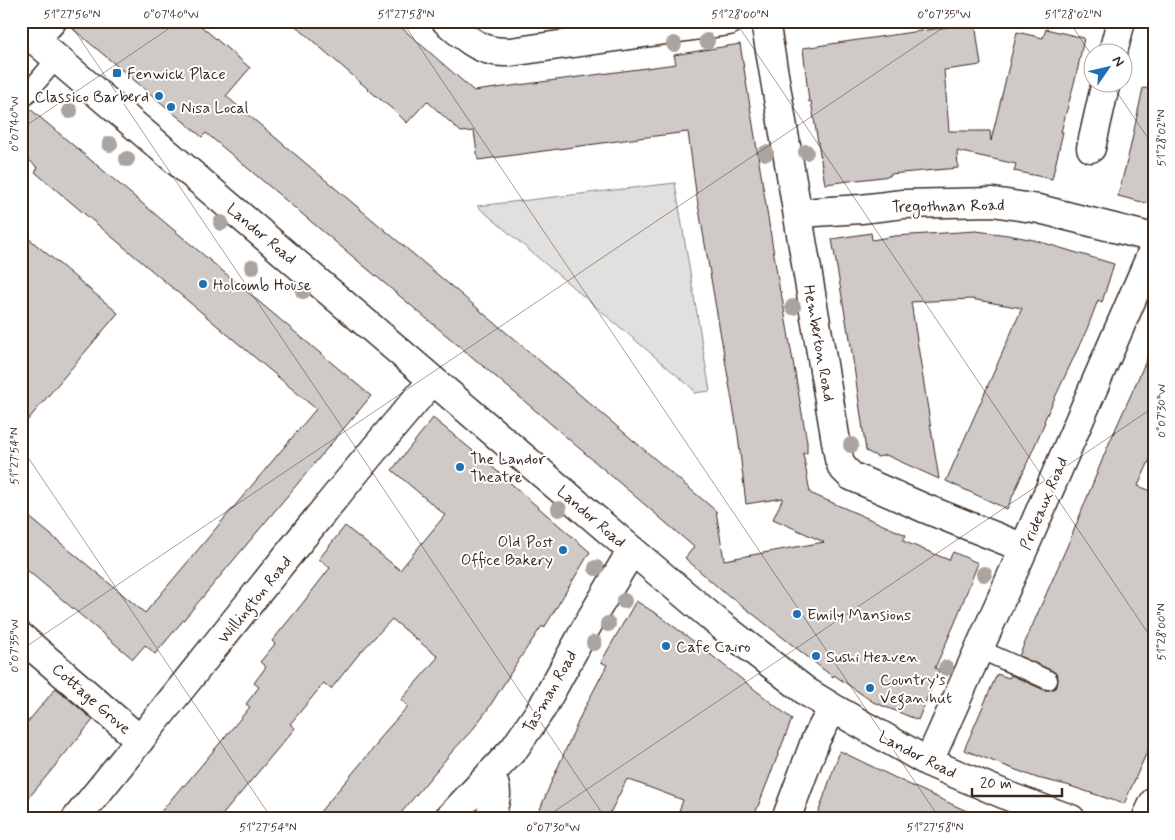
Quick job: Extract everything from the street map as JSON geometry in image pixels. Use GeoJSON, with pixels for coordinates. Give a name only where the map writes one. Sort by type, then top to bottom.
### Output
{"type":"FeatureCollection","features":[{"type":"Feature","properties":{"kind":"street"},"geometry":{"type":"LineString","coordinates":[[446,21],[477,46],[493,51],[510,52],[729,21]]}},
{"type":"Feature","properties":{"kind":"street","name":"Hemberton Road"},"geometry":{"type":"LineString","coordinates":[[765,21],[842,467],[851,476],[859,480],[1024,548]]}},
{"type":"Feature","properties":{"kind":"street"},"geometry":{"type":"LineString","coordinates":[[1116,42],[1121,21]]}},
{"type":"Feature","properties":{"kind":"street","name":"Landor Road"},"geometry":{"type":"LineString","coordinates":[[36,30],[57,58],[722,626],[808,692],[928,762],[1013,798],[1071,819]]}},
{"type":"Feature","properties":{"kind":"street"},"geometry":{"type":"LineString","coordinates":[[1091,148],[1104,92]]}},
{"type":"Feature","properties":{"kind":"street","name":"Tregothnan Road"},"geometry":{"type":"LineString","coordinates":[[798,215],[903,204],[993,202],[1039,209],[1154,238]]}},
{"type":"Feature","properties":{"kind":"street","name":"Prideaux Road"},"geometry":{"type":"LineString","coordinates":[[928,762],[1024,548],[1151,254],[1154,243]]}},
{"type":"Feature","properties":{"kind":"street","name":"Willington Road"},"geometry":{"type":"LineString","coordinates":[[76,819],[365,459],[433,380]]}},
{"type":"Feature","properties":{"kind":"street","name":"Tasman Road"},"geometry":{"type":"LineString","coordinates":[[448,819],[514,749],[542,708],[592,617],[632,550]]}},
{"type":"Feature","properties":{"kind":"street","name":"Cottage Grove"},"geometry":{"type":"LineString","coordinates":[[21,637],[140,740]]}},
{"type":"Feature","properties":{"kind":"street"},"geometry":{"type":"LineString","coordinates":[[786,819],[816,739],[833,708]]}},
{"type":"Feature","properties":{"kind":"street"},"geometry":{"type":"LineString","coordinates":[[489,819],[497,793],[496,784],[490,774]]}},
{"type":"Feature","properties":{"kind":"street"},"geometry":{"type":"LineString","coordinates":[[1146,819],[1154,802]]}},
{"type":"Feature","properties":{"kind":"lane"},"geometry":{"type":"LineString","coordinates":[[21,101],[57,58]]}},
{"type":"Feature","properties":{"kind":"lane"},"geometry":{"type":"LineString","coordinates":[[979,649],[1048,680]]}},
{"type":"Feature","properties":{"kind":"shaded area"},"geometry":{"type":"Polygon","coordinates":[[[675,183],[710,391],[694,393],[693,389],[477,206],[675,183]]]}},
{"type":"Feature","properties":{"kind":"building"},"geometry":{"type":"Polygon","coordinates":[[[67,21],[195,21],[250,68],[226,96],[716,511],[724,560],[824,542],[773,519],[783,498],[746,504],[738,435],[696,192],[688,132],[478,160],[474,131],[461,132],[427,101],[407,123],[290,21],[394,21],[474,91],[676,64],[674,55],[740,44],[780,292],[807,442],[807,453],[803,453],[810,493],[906,535],[903,541],[949,560],[953,552],[978,563],[935,668],[939,670],[918,720],[873,702],[834,675],[833,677],[730,596],[730,598],[685,558],[694,547],[515,393],[206,133],[202,137],[67,24],[67,21]]]}},
{"type":"Feature","properties":{"kind":"building"},"geometry":{"type":"Polygon","coordinates":[[[975,23],[981,65],[944,70],[949,131],[990,131],[991,141],[1017,32],[1043,38],[1046,29],[1084,38],[1061,132],[1063,132],[1052,179],[1014,171],[1016,164],[957,151],[958,168],[890,174],[890,176],[825,184],[811,101],[809,102],[803,48],[975,23]]]}},
{"type":"Feature","properties":{"kind":"building"},"geometry":{"type":"Polygon","coordinates":[[[1143,88],[1154,89],[1154,205],[1118,196],[1143,88]]]}},
{"type":"Feature","properties":{"kind":"building","name":"Holcomb House"},"geometry":{"type":"Polygon","coordinates":[[[29,108],[371,396],[155,654],[145,645],[133,659],[21,565],[21,510],[145,613],[316,409],[35,172],[38,168],[21,153],[21,111],[29,108]]]}},
{"type":"Feature","properties":{"kind":"building"},"geometry":{"type":"Polygon","coordinates":[[[976,231],[1034,240],[1114,264],[1102,302],[1098,300],[1007,509],[946,481],[1022,308],[971,299],[911,302],[939,479],[886,455],[878,457],[866,451],[849,332],[832,239],[871,233],[872,240],[895,236],[976,231]]]}},
{"type":"Feature","properties":{"kind":"building"},"geometry":{"type":"Polygon","coordinates":[[[21,232],[118,313],[21,428],[21,232]]]}},
{"type":"Feature","properties":{"kind":"building"},"geometry":{"type":"Polygon","coordinates":[[[1154,343],[1154,450],[1138,486],[1154,492],[1154,736],[1124,804],[1067,785],[1037,778],[964,750],[997,674],[1009,678],[1011,675],[1044,690],[1054,689],[1057,685],[1057,674],[1019,656],[1072,535],[1107,448],[1154,343]]]}},
{"type":"Feature","properties":{"kind":"building"},"geometry":{"type":"Polygon","coordinates":[[[433,418],[590,552],[544,628],[542,626],[488,709],[396,819],[314,819],[378,743],[376,742],[408,706],[401,700],[438,657],[392,619],[359,654],[331,689],[324,683],[290,724],[295,728],[219,819],[155,819],[250,707],[246,704],[259,687],[254,683],[266,667],[260,662],[275,644],[272,641],[330,568],[319,559],[345,526],[400,570],[445,515],[392,470],[433,418]]]}},
{"type":"Feature","properties":{"kind":"building"},"geometry":{"type":"Polygon","coordinates":[[[636,601],[660,616],[701,647],[792,719],[753,819],[676,819],[683,800],[627,779],[607,819],[536,819],[582,713],[607,665],[601,662],[636,601]]]}},
{"type":"Feature","properties":{"kind":"building"},"geometry":{"type":"Polygon","coordinates":[[[56,688],[93,720],[21,807],[21,730],[56,688]]]}},
{"type":"Feature","properties":{"kind":"building"},"geometry":{"type":"Polygon","coordinates":[[[840,751],[906,783],[984,819],[816,819],[840,751]]]}},
{"type":"Feature","properties":{"kind":"place","name":"Fenwick Place"},"geometry":{"type":"Point","coordinates":[117,73]}},
{"type":"Feature","properties":{"kind":"place","name":"Classico Barberd"},"geometry":{"type":"Point","coordinates":[159,96]}},
{"type":"Feature","properties":{"kind":"place","name":"Nisa Local"},"geometry":{"type":"Point","coordinates":[171,107]}},
{"type":"Feature","properties":{"kind":"place","name":"Holcomb House"},"geometry":{"type":"Point","coordinates":[203,284]}},
{"type":"Feature","properties":{"kind":"place","name":"The Landor Theatre"},"geometry":{"type":"Point","coordinates":[460,467]}},
{"type":"Feature","properties":{"kind":"place","name":"Old Post Office Bakery"},"geometry":{"type":"Point","coordinates":[563,550]}},
{"type":"Feature","properties":{"kind":"place","name":"Emily Mansions"},"geometry":{"type":"Point","coordinates":[797,614]}},
{"type":"Feature","properties":{"kind":"place","name":"Cafe Cairo"},"geometry":{"type":"Point","coordinates":[666,646]}},
{"type":"Feature","properties":{"kind":"place","name":"Sushi Heaven"},"geometry":{"type":"Point","coordinates":[816,656]}},
{"type":"Feature","properties":{"kind":"place","name":"Country’s Vegan hut"},"geometry":{"type":"Point","coordinates":[870,688]}}]}
